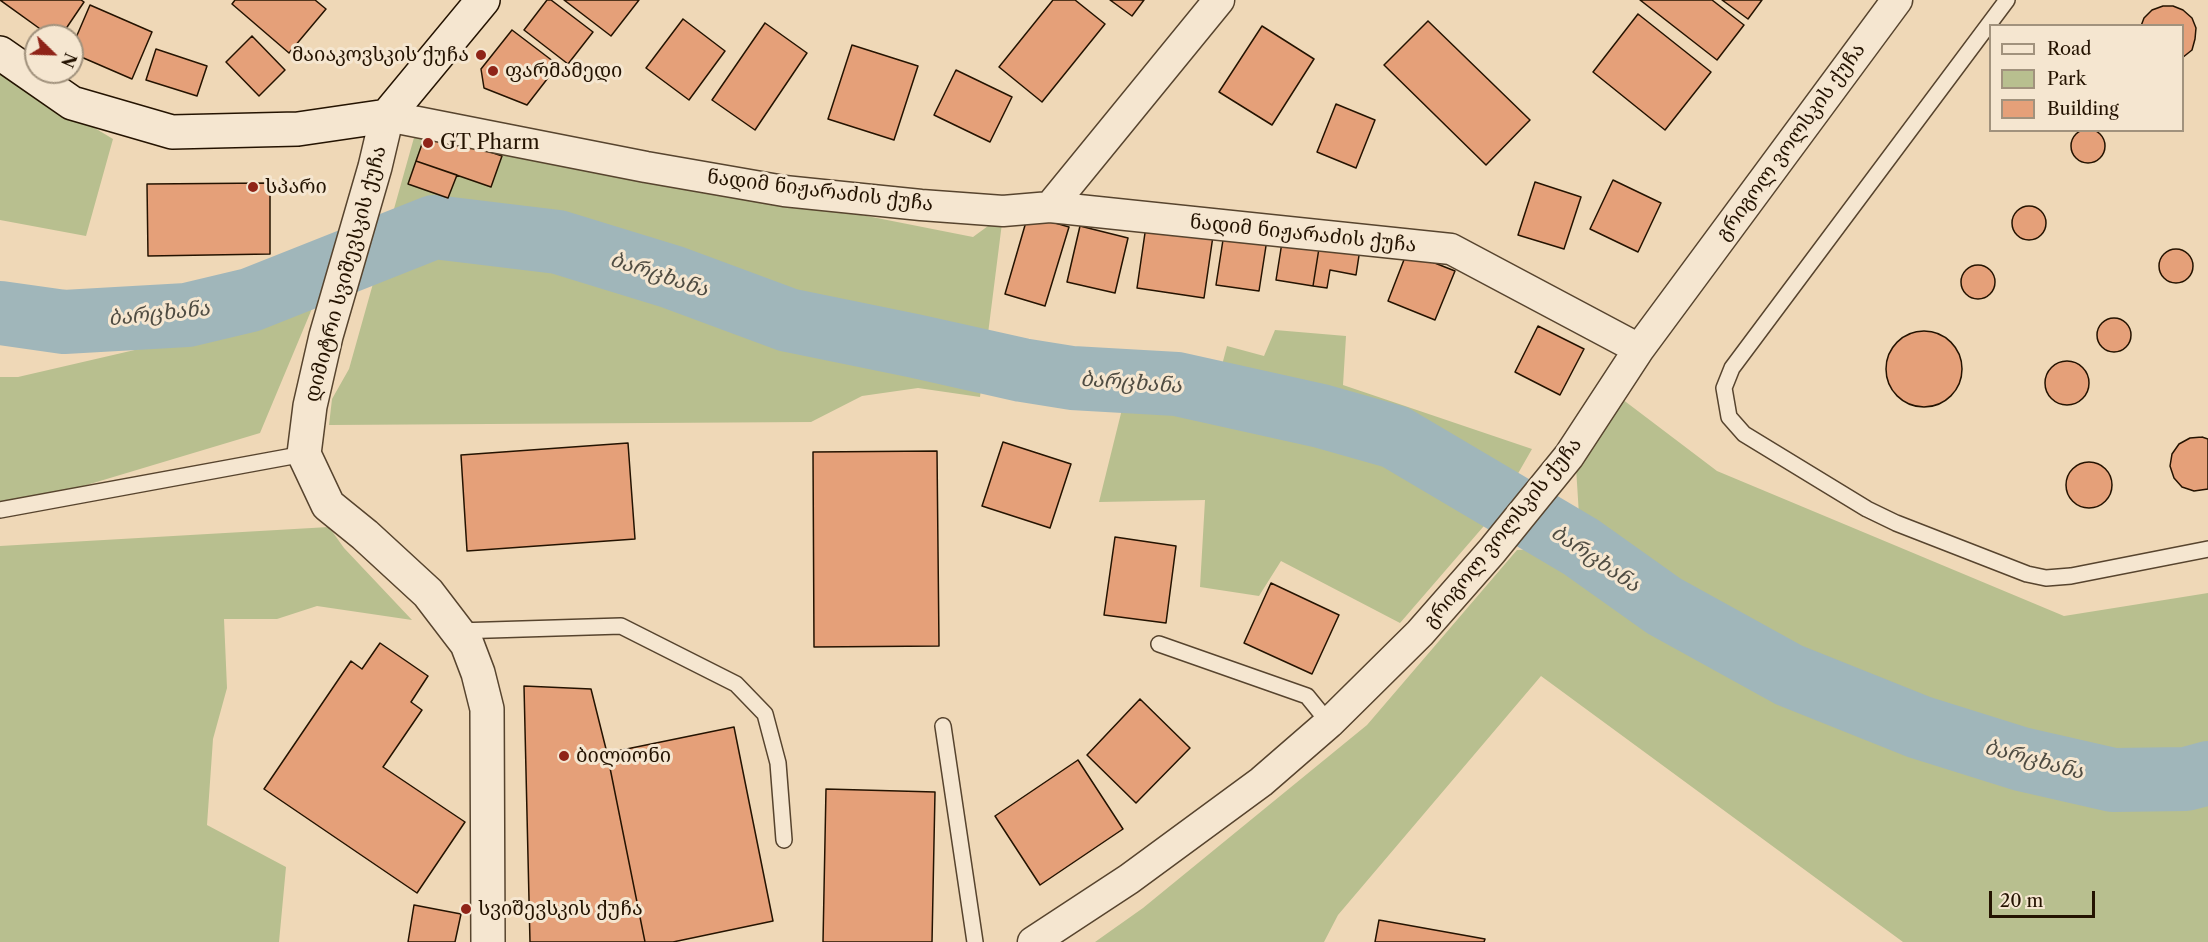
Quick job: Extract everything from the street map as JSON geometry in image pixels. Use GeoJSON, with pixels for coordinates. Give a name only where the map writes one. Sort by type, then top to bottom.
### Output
{"type":"FeatureCollection","features":[{"type":"Feature","properties":{"kind":"street"},"geometry":{"type":"LineString","coordinates":[[387,116],[483,0]]}},
{"type":"Feature","properties":{"kind":"street"},"geometry":{"type":"LineString","coordinates":[[1050,207],[1219,0]]}},
{"type":"Feature","properties":{"kind":"street","name":"გრიგოლ ვოლსკის ქუჩა"},"geometry":{"type":"LineString","coordinates":[[1033,942],[1129,879],[1252,789],[1329,723],[1420,633],[1492,551],[1569,456],[1639,349],[1887,3]]}},
{"type":"Feature","properties":{"kind":"street","name":"ნადიმ ნიჟარაძის ქუჩა"},"geometry":{"type":"LineString","coordinates":[[0,53],[72,103],[172,132],[298,129],[387,116],[646,167],[784,191],[921,206],[1003,211],[1050,207],[1451,249],[1639,349]]}},
{"type":"Feature","properties":{"kind":"street","name":"დიმიტრი სვიშევსკის ქუჩა"},"geometry":{"type":"LineString","coordinates":[[304,454],[310,406],[326,336],[375,167],[387,116]]}},
{"type":"Feature","properties":{"kind":"street"},"geometry":{"type":"LineString","coordinates":[[304,454],[328,505],[365,535],[428,593],[467,644],[478,673],[487,709],[488,942]]}},
{"type":"Feature","properties":{"kind":"lane"},"geometry":{"type":"LineString","coordinates":[[1989,24],[2007,0]]}},
{"type":"Feature","properties":{"kind":"lane"},"geometry":{"type":"LineString","coordinates":[[1989,24],[1732,368],[1724,388],[1729,417],[1744,434],[1868,509],[1896,523],[2026,574],[2046,578],[2071,576],[2208,549]]}},
{"type":"Feature","properties":{"kind":"lane"},"geometry":{"type":"LineString","coordinates":[[0,510],[304,454]]}},
{"type":"Feature","properties":{"kind":"lane"},"geometry":{"type":"LineString","coordinates":[[457,632],[621,626],[736,684],[765,714],[778,763],[784,840]]}},
{"type":"Feature","properties":{"kind":"lane"},"geometry":{"type":"LineString","coordinates":[[1159,644],[1307,696],[1329,723]]}},
{"type":"Feature","properties":{"kind":"lane"},"geometry":{"type":"LineString","coordinates":[[943,726],[975,942]]}},
{"type":"Feature","properties":{"kind":"green space"},"geometry":{"type":"Polygon","coordinates":[[[0,71],[113,139],[86,236],[0,220],[0,71]]]}},
{"type":"Feature","properties":{"kind":"green space"},"geometry":{"type":"Polygon","coordinates":[[[417,127],[973,237],[1003,215],[980,397],[918,388],[862,396],[811,422],[329,425],[332,399],[349,369],[417,127]]]}},
{"type":"Feature","properties":{"kind":"green space"},"geometry":{"type":"Polygon","coordinates":[[[321,287],[260,433],[50,496],[0,501],[0,377],[18,377],[139,349],[321,287]]]}},
{"type":"Feature","properties":{"kind":"green space"},"geometry":{"type":"Polygon","coordinates":[[[1275,330],[1346,336],[1343,385],[1532,449],[1496,512],[1400,623],[1281,561],[1259,596],[1200,587],[1205,500],[1099,502],[1129,381],[1177,384],[1215,392],[1227,346],[1264,356],[1275,330]]]}},
{"type":"Feature","properties":{"kind":"green space"},"geometry":{"type":"Polygon","coordinates":[[[1622,399],[1717,471],[2064,616],[2208,593],[2208,942],[1903,942],[1541,676],[1338,915],[1324,942],[1095,942],[1143,908],[1367,725],[1517,550],[1581,547],[1576,467],[1622,399]]]}},
{"type":"Feature","properties":{"kind":"green space"},"geometry":{"type":"Polygon","coordinates":[[[329,527],[344,548],[412,620],[317,606],[277,619],[224,619],[227,688],[213,739],[207,825],[286,867],[279,942],[0,942],[0,546],[329,527]]]}},
{"type":"Feature","properties":{"kind":"building"},"geometry":{"type":"Polygon","coordinates":[[[0,0],[81,0],[84,2],[69,24],[33,24],[0,0]]]}},
{"type":"Feature","properties":{"kind":"building"},"geometry":{"type":"Polygon","coordinates":[[[235,0],[315,0],[326,9],[289,53],[232,4],[235,0]]]}},
{"type":"Feature","properties":{"kind":"building"},"geometry":{"type":"Polygon","coordinates":[[[547,0],[551,0],[593,32],[568,64],[524,30],[547,0]]]}},
{"type":"Feature","properties":{"kind":"building"},"geometry":{"type":"Polygon","coordinates":[[[564,0],[639,0],[611,36],[564,0]]]}},
{"type":"Feature","properties":{"kind":"building"},"geometry":{"type":"Polygon","coordinates":[[[1053,0],[1075,0],[1105,24],[1042,102],[999,67],[1053,0]]]}},
{"type":"Feature","properties":{"kind":"building"},"geometry":{"type":"Polygon","coordinates":[[[1110,0],[1144,0],[1132,16],[1110,0]]]}},
{"type":"Feature","properties":{"kind":"building"},"geometry":{"type":"Polygon","coordinates":[[[1640,0],[1712,0],[1744,25],[1717,60],[1640,0]]]}},
{"type":"Feature","properties":{"kind":"building"},"geometry":{"type":"Polygon","coordinates":[[[1722,0],[1762,0],[1748,19],[1722,0]]]}},
{"type":"Feature","properties":{"kind":"building"},"geometry":{"type":"Polygon","coordinates":[[[90,5],[152,32],[132,79],[84,58],[84,24],[82,24],[90,5]]]}},
{"type":"Feature","properties":{"kind":"building"},"geometry":{"type":"Polygon","coordinates":[[[2163,6],[2173,6],[2183,10],[2192,18],[2196,28],[2192,50],[2184,56],[2184,24],[2142,24],[2152,10],[2163,6]]]}},
{"type":"Feature","properties":{"kind":"building"},"geometry":{"type":"Polygon","coordinates":[[[1638,14],[1711,72],[1665,130],[1593,72],[1638,14]]]}},
{"type":"Feature","properties":{"kind":"building"},"geometry":{"type":"Polygon","coordinates":[[[683,19],[725,51],[689,100],[646,68],[683,19]]]}},
{"type":"Feature","properties":{"kind":"building"},"geometry":{"type":"Polygon","coordinates":[[[1428,21],[1530,120],[1486,165],[1384,65],[1428,21]]]}},
{"type":"Feature","properties":{"kind":"building"},"geometry":{"type":"Polygon","coordinates":[[[765,23],[807,53],[755,130],[712,100],[765,23]]]}},
{"type":"Feature","properties":{"kind":"building"},"geometry":{"type":"Polygon","coordinates":[[[1262,26],[1314,59],[1272,125],[1219,92],[1262,26]]]}},
{"type":"Feature","properties":{"kind":"building"},"geometry":{"type":"Polygon","coordinates":[[[512,30],[558,65],[527,105],[484,88],[481,69],[512,30]]]}},
{"type":"Feature","properties":{"kind":"building"},"geometry":{"type":"Polygon","coordinates":[[[252,36],[285,70],[259,96],[226,62],[252,36]]]}},
{"type":"Feature","properties":{"kind":"building"},"geometry":{"type":"Polygon","coordinates":[[[852,45],[918,66],[894,140],[828,119],[852,45]]]}},
{"type":"Feature","properties":{"kind":"building"},"geometry":{"type":"Polygon","coordinates":[[[156,49],[207,66],[197,96],[146,80],[156,49]]]}},
{"type":"Feature","properties":{"kind":"building"},"geometry":{"type":"Polygon","coordinates":[[[956,70],[1012,97],[990,142],[934,115],[956,70]]]}},
{"type":"Feature","properties":{"kind":"building"},"geometry":{"type":"Polygon","coordinates":[[[1336,104],[1375,120],[1356,168],[1317,152],[1336,104]]]}},
{"type":"Feature","properties":{"kind":"building"},"geometry":{"type":"Polygon","coordinates":[[[427,130],[502,156],[491,187],[416,161],[427,130]]]}},
{"type":"Feature","properties":{"kind":"building"},"geometry":{"type":"Polygon","coordinates":[[[2080,132],[2096,132],[2105,146],[2100,158],[2088,163],[2076,158],[2071,146],[2076,134],[2080,132]]]}},
{"type":"Feature","properties":{"kind":"building"},"geometry":{"type":"Polygon","coordinates":[[[416,161],[457,175],[448,198],[408,184],[416,161]]]}},
{"type":"Feature","properties":{"kind":"building"},"geometry":{"type":"Polygon","coordinates":[[[1613,180],[1661,203],[1638,252],[1590,229],[1613,180]]]}},
{"type":"Feature","properties":{"kind":"building"},"geometry":{"type":"Polygon","coordinates":[[[1535,182],[1581,197],[1564,249],[1518,235],[1535,182]]]}},
{"type":"Feature","properties":{"kind":"building"},"geometry":{"type":"Polygon","coordinates":[[[270,183],[270,254],[148,256],[147,184],[270,183]]]}},
{"type":"Feature","properties":{"kind":"building"},"geometry":{"type":"Polygon","coordinates":[[[2029,206],[2041,211],[2046,223],[2041,235],[2029,240],[2017,235],[2012,223],[2017,211],[2029,206]]]}},
{"type":"Feature","properties":{"kind":"building"},"geometry":{"type":"Polygon","coordinates":[[[1028,215],[1069,227],[1045,306],[1005,294],[1028,215]]]}},
{"type":"Feature","properties":{"kind":"building"},"geometry":{"type":"Polygon","coordinates":[[[1080,226],[1128,238],[1115,293],[1067,282],[1080,226]]]}},
{"type":"Feature","properties":{"kind":"building"},"geometry":{"type":"Polygon","coordinates":[[[1146,226],[1213,236],[1204,298],[1137,288],[1146,226]]]}},
{"type":"Feature","properties":{"kind":"building"},"geometry":{"type":"Polygon","coordinates":[[[1225,227],[1268,233],[1259,291],[1216,285],[1225,227]]]}},
{"type":"Feature","properties":{"kind":"building"},"geometry":{"type":"Polygon","coordinates":[[[1283,236],[1320,242],[1313,286],[1276,280],[1283,236]]]}},
{"type":"Feature","properties":{"kind":"building"},"geometry":{"type":"Polygon","coordinates":[[[1320,242],[1360,249],[1356,275],[1330,270],[1327,288],[1313,286],[1320,242]]]}},
{"type":"Feature","properties":{"kind":"building"},"geometry":{"type":"Polygon","coordinates":[[[2176,249],[2188,254],[2193,266],[2188,278],[2176,283],[2164,278],[2159,266],[2164,254],[2176,249]]]}},
{"type":"Feature","properties":{"kind":"building"},"geometry":{"type":"Polygon","coordinates":[[[1407,252],[1455,271],[1435,320],[1388,301],[1407,252]]]}},
{"type":"Feature","properties":{"kind":"building"},"geometry":{"type":"Polygon","coordinates":[[[1978,265],[1990,270],[1995,282],[1990,294],[1978,299],[1966,294],[1961,282],[1966,270],[1978,265]]]}},
{"type":"Feature","properties":{"kind":"building"},"geometry":{"type":"Polygon","coordinates":[[[2114,318],[2126,323],[2131,335],[2126,347],[2114,352],[2102,347],[2097,335],[2102,323],[2114,318]]]}},
{"type":"Feature","properties":{"kind":"building"},"geometry":{"type":"Polygon","coordinates":[[[1538,326],[1584,349],[1560,395],[1515,372],[1538,326]]]}},
{"type":"Feature","properties":{"kind":"building"},"geometry":{"type":"Polygon","coordinates":[[[1917,331],[1931,331],[1945,337],[1956,348],[1962,362],[1959,384],[1951,396],[1931,407],[1917,407],[1903,401],[1892,390],[1886,376],[1886,362],[1892,348],[1903,337],[1917,331]]]}},
{"type":"Feature","properties":{"kind":"building"},"geometry":{"type":"Polygon","coordinates":[[[2067,361],[2083,367],[2089,383],[2083,399],[2067,405],[2051,399],[2045,383],[2051,367],[2067,361]]]}},
{"type":"Feature","properties":{"kind":"building"},"geometry":{"type":"Polygon","coordinates":[[[2190,438],[2208,439],[2208,489],[2194,491],[2182,487],[2174,478],[2170,466],[2172,454],[2179,444],[2190,438]]]}},
{"type":"Feature","properties":{"kind":"building"},"geometry":{"type":"Polygon","coordinates":[[[1003,442],[1071,464],[1050,528],[982,506],[1003,442]]]}},
{"type":"Feature","properties":{"kind":"building"},"geometry":{"type":"Polygon","coordinates":[[[628,443],[635,539],[467,551],[461,455],[628,443]]]}},
{"type":"Feature","properties":{"kind":"building"},"geometry":{"type":"Polygon","coordinates":[[[937,451],[939,646],[814,647],[813,452],[937,451]]]}},
{"type":"Feature","properties":{"kind":"building"},"geometry":{"type":"Polygon","coordinates":[[[2089,462],[2105,469],[2112,485],[2105,501],[2089,508],[2073,501],[2066,485],[2073,469],[2089,462]]]}},
{"type":"Feature","properties":{"kind":"building"},"geometry":{"type":"Polygon","coordinates":[[[1115,537],[1176,546],[1166,623],[1104,615],[1115,537]]]}},
{"type":"Feature","properties":{"kind":"building"},"geometry":{"type":"Polygon","coordinates":[[[1271,583],[1339,615],[1312,674],[1244,643],[1271,583]]]}},
{"type":"Feature","properties":{"kind":"building"},"geometry":{"type":"Polygon","coordinates":[[[380,643],[428,676],[411,702],[422,710],[383,767],[465,822],[417,893],[264,789],[351,661],[362,669],[380,643]]]}},
{"type":"Feature","properties":{"kind":"building"},"geometry":{"type":"Polygon","coordinates":[[[524,686],[591,689],[607,753],[645,942],[530,942],[524,686]]]}},
{"type":"Feature","properties":{"kind":"building"},"geometry":{"type":"Polygon","coordinates":[[[1140,699],[1190,748],[1136,803],[1087,755],[1140,699]]]}},
{"type":"Feature","properties":{"kind":"building"},"geometry":{"type":"Polygon","coordinates":[[[734,727],[773,921],[673,942],[645,942],[607,753],[734,727]]]}},
{"type":"Feature","properties":{"kind":"building"},"geometry":{"type":"Polygon","coordinates":[[[1078,760],[1123,829],[1040,885],[995,816],[1078,760]]]}},
{"type":"Feature","properties":{"kind":"building"},"geometry":{"type":"Polygon","coordinates":[[[826,789],[935,792],[932,942],[823,942],[826,789]]]}},
{"type":"Feature","properties":{"kind":"building"},"geometry":{"type":"Polygon","coordinates":[[[414,905],[461,914],[455,942],[408,942],[414,905]]]}},
{"type":"Feature","properties":{"kind":"building"},"geometry":{"type":"Polygon","coordinates":[[[1379,920],[1485,939],[1484,942],[1375,942],[1379,920]]]}},
{"type":"Feature","properties":{"kind":"waterway","name":"ბარცხანა"},"geometry":{"type":"LineString","coordinates":[[0,313],[64,322],[187,315],[250,300],[434,227],[558,242],[672,277],[788,320],[1022,370],[1072,378],[1177,384],[1321,416],[1395,437],[1581,547],[1664,606],[1789,675],[1919,727],[2021,759],[2113,780],[2186,779],[2208,773]]}},
{"type":"Feature","properties":{"kind":"place","name":"მაიაკოვსკის ქუჩა"},"geometry":{"type":"Point","coordinates":[481,55]}},
{"type":"Feature","properties":{"kind":"place","name":"ფარმამედი"},"geometry":{"type":"Point","coordinates":[493,71]}},
{"type":"Feature","properties":{"kind":"place","name":"GT Pharm"},"geometry":{"type":"Point","coordinates":[428,143]}},
{"type":"Feature","properties":{"kind":"place","name":"სპარი"},"geometry":{"type":"Point","coordinates":[253,187]}},
{"type":"Feature","properties":{"kind":"place","name":"ბილიონი"},"geometry":{"type":"Point","coordinates":[564,756]}},
{"type":"Feature","properties":{"kind":"place","name":"სვიშევსკის ქუჩა"},"geometry":{"type":"Point","coordinates":[466,909]}}]}
